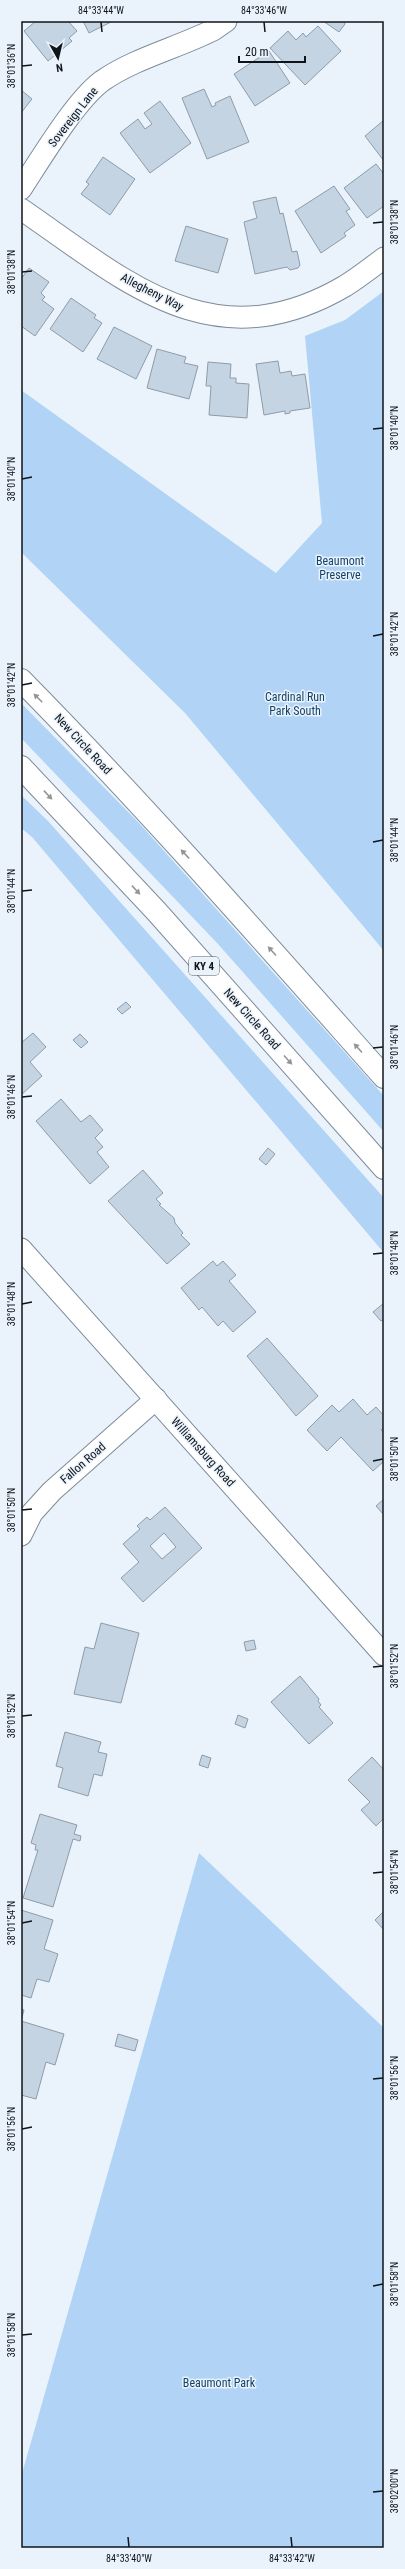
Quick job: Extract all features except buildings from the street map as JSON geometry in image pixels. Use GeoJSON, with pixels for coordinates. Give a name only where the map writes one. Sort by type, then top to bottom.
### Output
{"type":"FeatureCollection","features":[{"type":"Feature","properties":{"kind":"highway","name":"New Circle Road"},"geometry":{"type":"LineString","coordinates":[[21,680],[209,880],[384,1077]]}},
{"type":"Feature","properties":{"kind":"highway","name":"New Circle Road"},"geometry":{"type":"LineString","coordinates":[[21,767],[157,912],[384,1168]]}},
{"type":"Feature","properties":{"kind":"street","name":"Sovereign Lane"},"geometry":{"type":"LineString","coordinates":[[21,189],[62,128],[100,83],[116,72],[213,30],[226,21]]}},
{"type":"Feature","properties":{"kind":"street","name":"Allegheny Way"},"geometry":{"type":"LineString","coordinates":[[21,208],[126,281],[165,302],[190,311],[232,318],[268,316],[308,304],[345,286],[384,258]]}},
{"type":"Feature","properties":{"kind":"street","name":"Williamsburg Road"},"geometry":{"type":"LineString","coordinates":[[21,1249],[384,1655]]}},
{"type":"Feature","properties":{"kind":"street","name":"Fallon Road"},"geometry":{"type":"LineString","coordinates":[[21,1535],[32,1513],[52,1491],[156,1399]]}},
{"type":"Feature","properties":{"kind":"green space","name":"Cardinal Run Park South"},"geometry":{"type":"Polygon","coordinates":[[[384,291],[384,951],[185,713],[21,552],[21,390],[276,573],[322,523],[305,336],[345,320],[384,291]]]}},
{"type":"Feature","properties":{"kind":"green space"},"geometry":{"type":"Polygon","coordinates":[[[21,703],[139,823],[384,1096],[384,1132],[218,944],[21,738],[21,703]]]}},
{"type":"Feature","properties":{"kind":"green space"},"geometry":{"type":"Polygon","coordinates":[[[21,795],[48,821],[384,1198],[384,1253],[32,837],[21,828],[21,795]]]}},
{"type":"Feature","properties":{"kind":"green space","name":"Beaumont Park"},"geometry":{"type":"Polygon","coordinates":[[[199,1853],[384,2028],[384,2548],[21,2548],[21,2477],[199,1853]]]}},
{"type":"Feature","properties":{"kind":"park label","name":"Beaumont Preserve"},"geometry":{"type":"Point","coordinates":[340,568]}}]}
